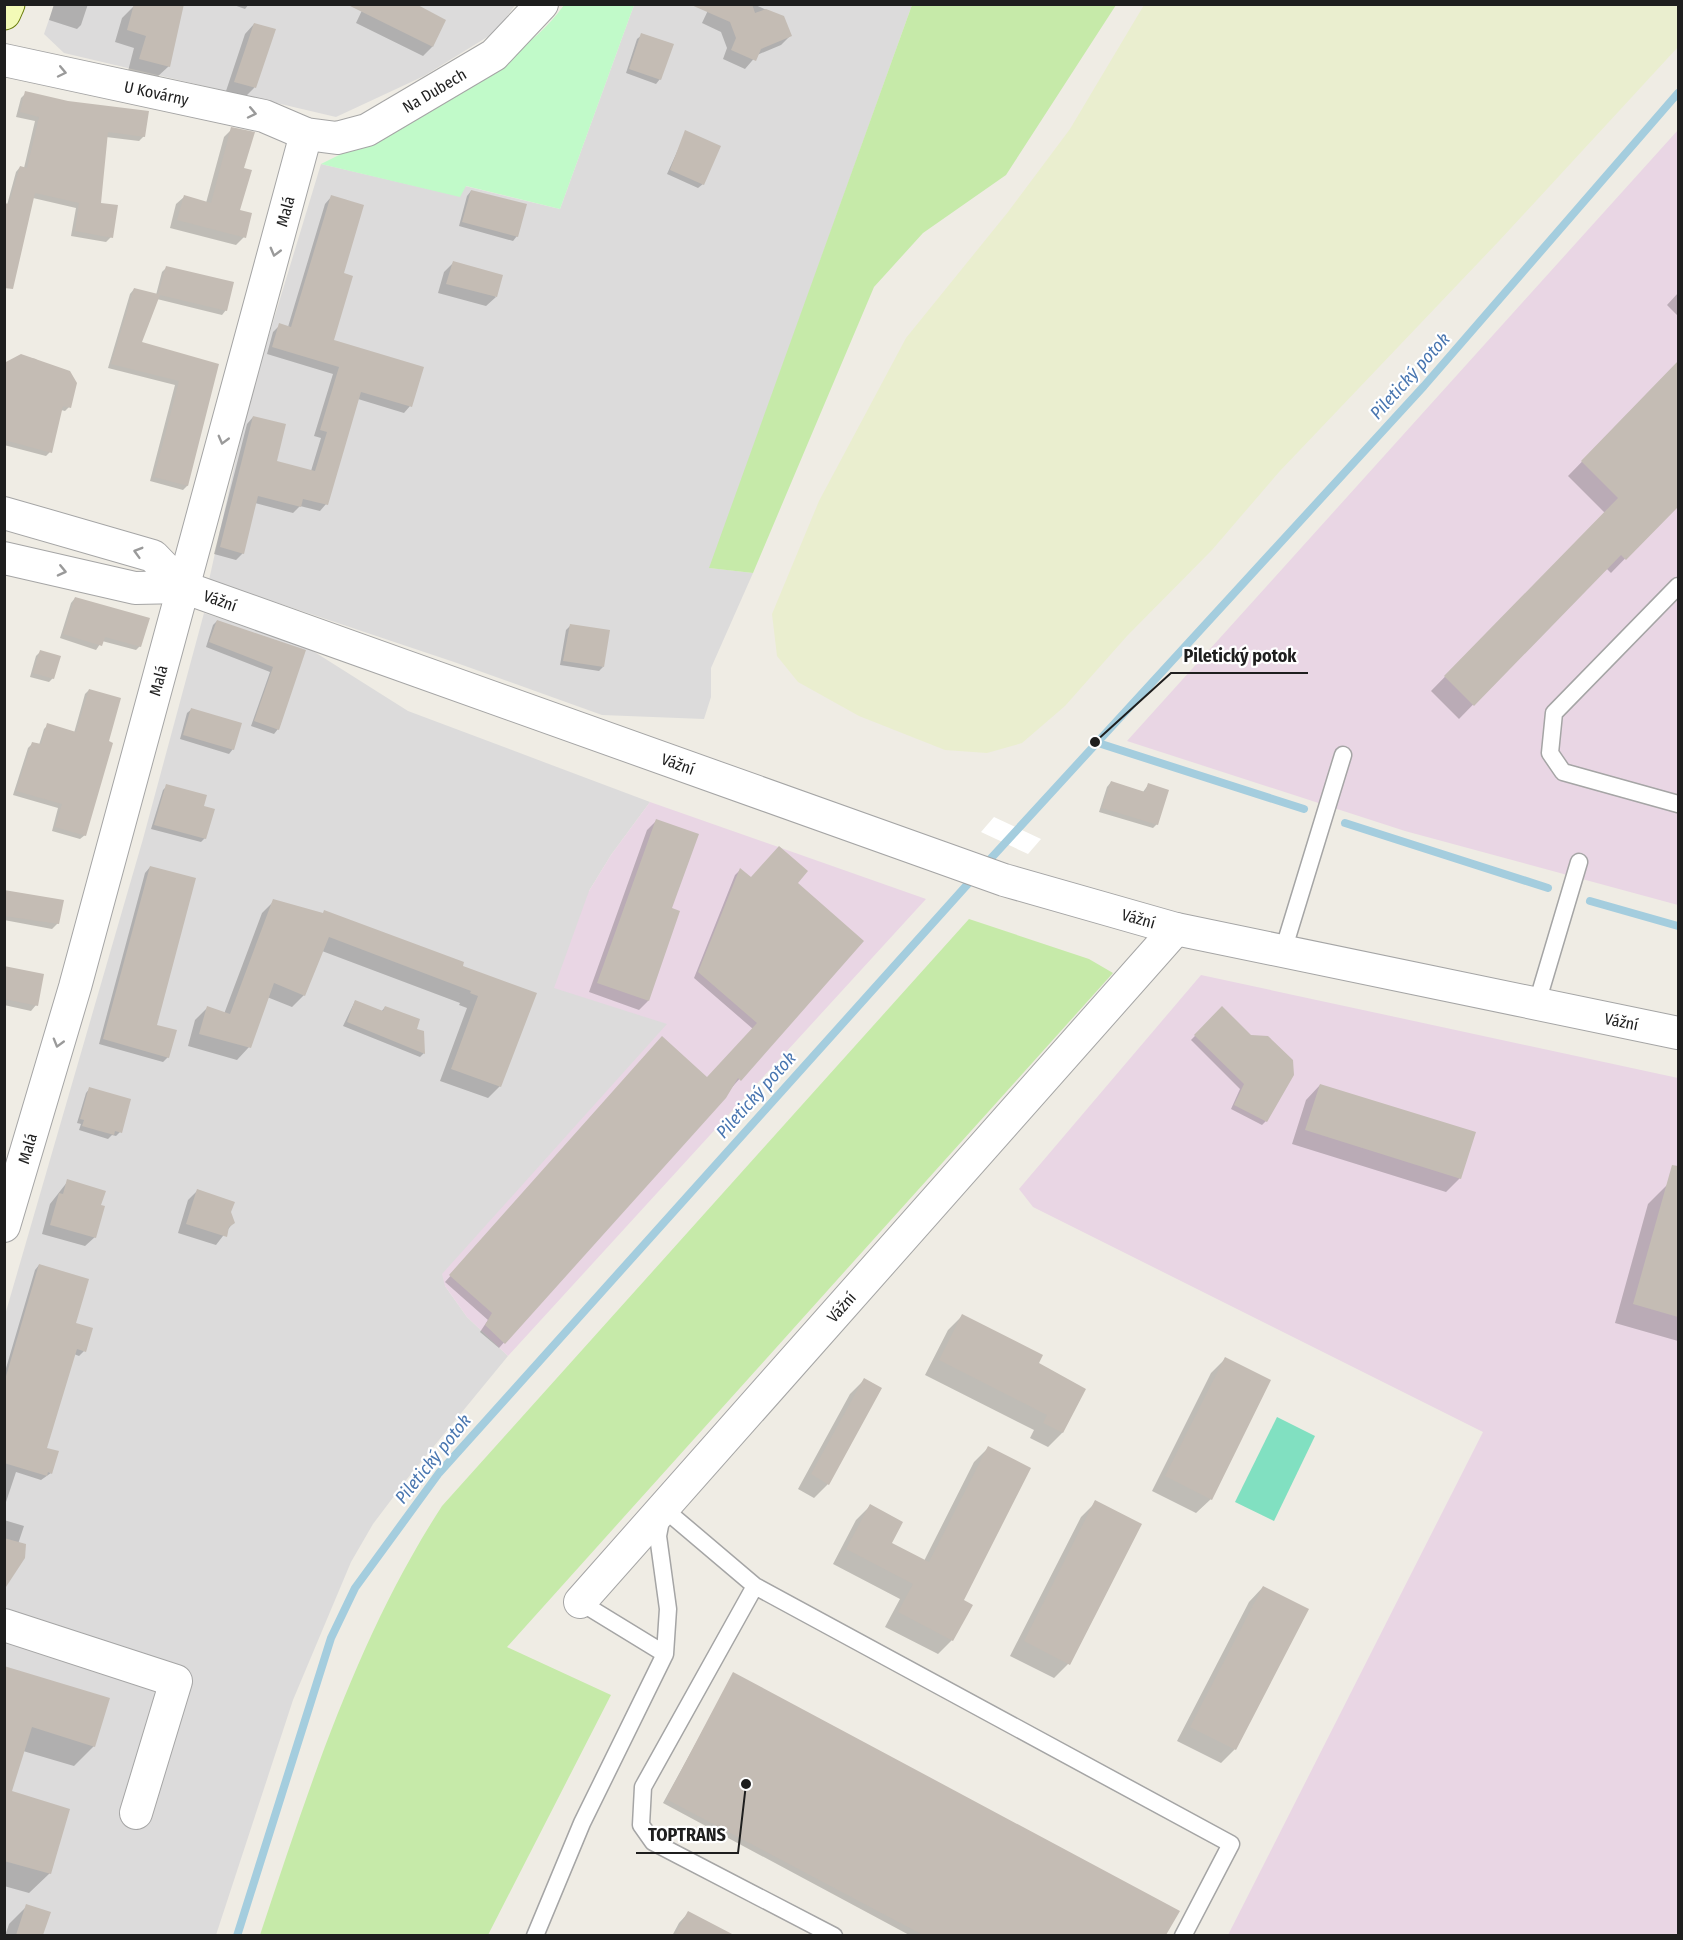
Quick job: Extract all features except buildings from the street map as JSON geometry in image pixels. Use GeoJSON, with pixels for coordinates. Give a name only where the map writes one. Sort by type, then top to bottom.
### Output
{"type":"FeatureCollection","features":[{"type":"Feature","properties":{"kind":"street"},"geometry":{"type":"LineString","coordinates":[[4,13],[8,4]]}},
{"type":"Feature","properties":{"kind":"street","name":"Na Dubech"},"geometry":{"type":"LineString","coordinates":[[306,134],[337,138],[367,130],[494,55],[542,4]]}},
{"type":"Feature","properties":{"kind":"street","name":"U Kovárny"},"geometry":{"type":"LineString","coordinates":[[4,60],[264,116],[306,134]]}},
{"type":"Feature","properties":{"kind":"street","name":"Malá"},"geometry":{"type":"LineString","coordinates":[[4,1226],[75,987],[306,134]]}},
{"type":"Feature","properties":{"kind":"street","name":"Vážní"},"geometry":{"type":"LineString","coordinates":[[4,513],[153,556],[183,587]]}},
{"type":"Feature","properties":{"kind":"street","name":"Vážní"},"geometry":{"type":"LineString","coordinates":[[4,558],[135,588],[183,587],[1004,880],[1176,929],[1678,1033]]}},
{"type":"Feature","properties":{"kind":"street","name":"Vážní"},"geometry":{"type":"LineString","coordinates":[[580,1602],[1176,929]]}},
{"type":"Feature","properties":{"kind":"street"},"geometry":{"type":"LineString","coordinates":[[4,1624],[176,1681],[136,1813]]}},
{"type":"Feature","properties":{"kind":"lane"},"geometry":{"type":"LineString","coordinates":[[1678,586],[1554,713],[1550,753],[1563,772],[1678,804]]}},
{"type":"Feature","properties":{"kind":"lane"},"geometry":{"type":"LineString","coordinates":[[1283,951],[1343,755]]}},
{"type":"Feature","properties":{"kind":"lane"},"geometry":{"type":"LineString","coordinates":[[1537,1003],[1579,862]]}},
{"type":"Feature","properties":{"kind":"lane"},"geometry":{"type":"LineString","coordinates":[[535,1935],[582,1823],[665,1654],[668,1609],[658,1536],[663,1509],[755,1586],[1231,1844],[1183,1935]]}},
{"type":"Feature","properties":{"kind":"lane"},"geometry":{"type":"LineString","coordinates":[[755,1586],[643,1787],[641,1825],[653,1842],[834,1935]]}},
{"type":"Feature","properties":{"kind":"lane"},"geometry":{"type":"LineString","coordinates":[[580,1602],[665,1654]]}},
{"type":"Feature","properties":{"kind":"shaded area"},"geometry":{"type":"Polygon","coordinates":[[[54,5],[515,5],[497,31],[424,76],[336,117],[64,53],[44,34],[54,5]]]}},
{"type":"Feature","properties":{"kind":"shaded area"},"geometry":{"type":"Polygon","coordinates":[[[634,5],[912,5],[710,568],[753,573],[711,668],[711,697],[704,719],[602,715],[454,662],[209,580],[249,401],[321,164],[459,196],[465,186],[560,209],[634,5]]]}},
{"type":"Feature","properties":{"kind":"shaded area"},"geometry":{"type":"Polygon","coordinates":[[[1678,130],[1678,905],[1405,831],[1127,741],[1678,130]]]}},
{"type":"Feature","properties":{"kind":"shaded area"},"geometry":{"type":"Polygon","coordinates":[[[204,613],[305,646],[408,711],[650,802],[611,855],[589,891],[668,1024],[566,1138],[445,1286],[467,1317],[508,1356],[407,1479],[373,1524],[351,1562],[293,1700],[216,1935],[5,1936],[5,1315],[143,839],[204,613]]]}},
{"type":"Feature","properties":{"kind":"shaded area"},"geometry":{"type":"Polygon","coordinates":[[[650,802],[926,899],[508,1356],[467,1317],[445,1286],[442,1274],[667,1024],[554,988],[589,891],[611,855],[650,802]]]}},
{"type":"Feature","properties":{"kind":"shaded area"},"geometry":{"type":"Polygon","coordinates":[[[1201,975],[1678,1078],[1678,1935],[1228,1935],[1483,1432],[1033,1207],[1019,1189],[1201,975]]]}},
{"type":"Feature","properties":{"kind":"green space"},"geometry":{"type":"Polygon","coordinates":[[[564,5],[634,5],[560,209],[466,186],[460,197],[321,164],[388,129],[499,64],[541,32],[564,5]]]}},
{"type":"Feature","properties":{"kind":"green space"},"geometry":{"type":"Polygon","coordinates":[[[912,5],[1116,5],[1006,175],[923,233],[874,287],[753,573],[709,568],[912,5]]]}},
{"type":"Feature","properties":{"kind":"green space"},"geometry":{"type":"Polygon","coordinates":[[[1144,5],[1678,5],[1678,47],[1499,241],[1279,472],[1212,550],[1127,636],[1065,706],[1022,743],[987,753],[945,750],[859,716],[798,682],[777,656],[772,614],[819,501],[906,338],[1008,212],[1070,129],[1144,5]]]}},
{"type":"Feature","properties":{"kind":"green space"},"geometry":{"type":"Polygon","coordinates":[[[969,919],[1089,959],[1113,973],[507,1647],[611,1695],[488,1935],[260,1935],[317,1769],[360,1661],[412,1556],[442,1506],[969,919]]]}},
{"type":"Feature","properties":{"kind":"green space"},"geometry":{"type":"Polygon","coordinates":[[[1277,1417],[1315,1436],[1274,1521],[1235,1502],[1277,1417]]]}},
{"type":"Feature","properties":{"kind":"pier"},"geometry":{"type":"Polygon","coordinates":[[[994,817],[1041,839],[1028,854],[981,832],[994,817]]]}},
{"type":"Feature","properties":{"kind":"waterway","name":"Piletický potok"},"geometry":{"type":"LineString","coordinates":[[983,867],[1424,386],[1678,93]]}},
{"type":"Feature","properties":{"kind":"waterway"},"geometry":{"type":"LineString","coordinates":[[1095,742],[1304,809]]}},
{"type":"Feature","properties":{"kind":"waterway"},"geometry":{"type":"LineString","coordinates":[[1345,823],[1548,888]]}},
{"type":"Feature","properties":{"kind":"waterway","name":"Piletický potok"},"geometry":{"type":"LineString","coordinates":[[237,1936],[331,1638],[355,1588],[439,1473],[975,876]]}},
{"type":"Feature","properties":{"kind":"waterway"},"geometry":{"type":"LineString","coordinates":[[1590,901],[1678,926]]}},
{"type":"Feature","properties":{"kind":"place","name":"Piletický potok"},"geometry":{"type":"Point","coordinates":[1095,742]}},
{"type":"Feature","properties":{"kind":"place","name":"TOPTRANS"},"geometry":{"type":"Point","coordinates":[746,1784]}}]}
